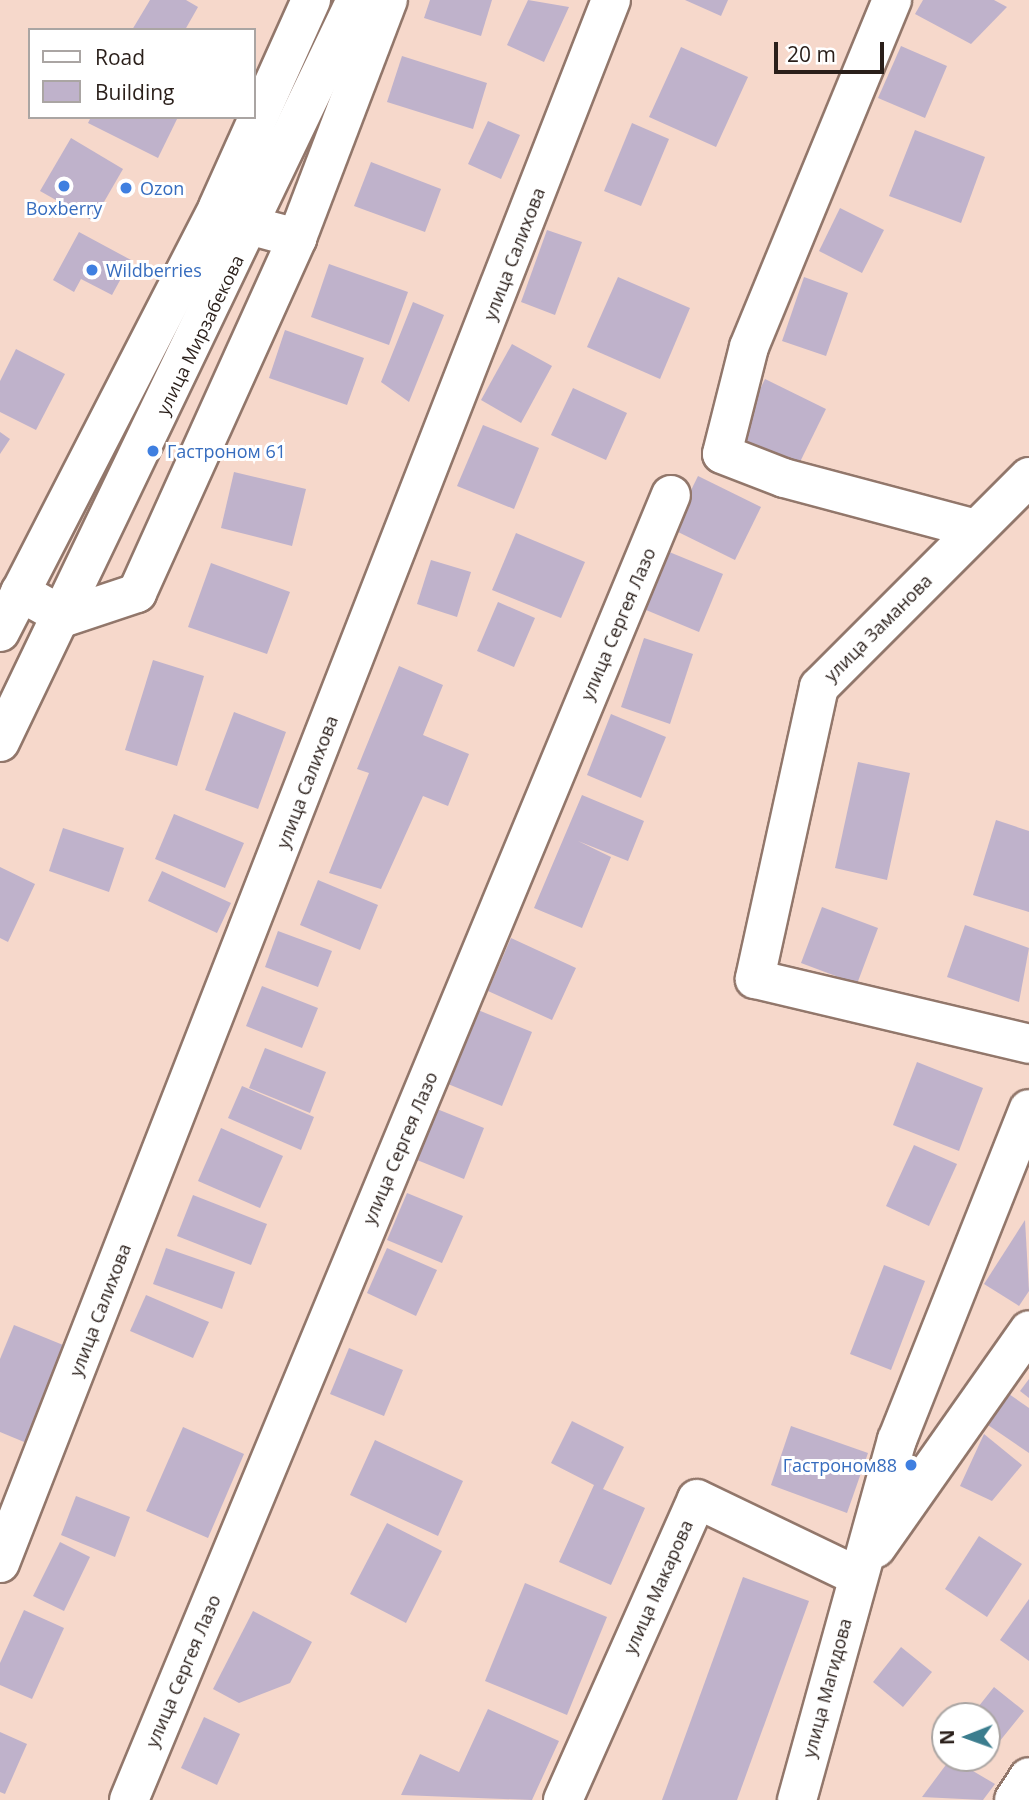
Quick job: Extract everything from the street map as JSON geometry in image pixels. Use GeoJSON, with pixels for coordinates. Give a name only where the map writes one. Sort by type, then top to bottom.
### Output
{"type":"FeatureCollection","features":[{"type":"Feature","properties":{"kind":"street"},"geometry":{"type":"LineString","coordinates":[[0,632],[218,207],[311,0]]}},
{"type":"Feature","properties":{"kind":"street","name":"улица Мирзабекова"},"geometry":{"type":"LineString","coordinates":[[0,742],[65,617],[252,226],[356,0]]}},
{"type":"Feature","properties":{"kind":"street"},"geometry":{"type":"LineString","coordinates":[[19,592],[65,617],[137,593],[297,238],[388,0]]}},
{"type":"Feature","properties":{"kind":"street","name":"улица Салихова"},"geometry":{"type":"LineString","coordinates":[[0,1563],[611,0]]}},
{"type":"Feature","properties":{"kind":"street"},"geometry":{"type":"LineString","coordinates":[[892,0],[750,347],[722,454],[784,478],[976,529]]}},
{"type":"Feature","properties":{"kind":"street"},"geometry":{"type":"LineString","coordinates":[[218,207],[252,226],[297,238]]}},
{"type":"Feature","properties":{"kind":"street","name":"улица Заманова"},"geometry":{"type":"LineString","coordinates":[[1029,477],[819,687],[755,979],[1029,1044]]}},
{"type":"Feature","properties":{"kind":"street","name":"улица Сергея Лазо"},"geometry":{"type":"LineString","coordinates":[[129,1800],[671,495]]}},
{"type":"Feature","properties":{"kind":"street","name":"улица Магидова"},"geometry":{"type":"LineString","coordinates":[[796,1800],[897,1440],[1029,1109]]}},
{"type":"Feature","properties":{"kind":"street"},"geometry":{"type":"LineString","coordinates":[[857,1576],[1029,1330]]}},
{"type":"Feature","properties":{"kind":"street","name":"улица Макарова"},"geometry":{"type":"LineString","coordinates":[[563,1800],[697,1499],[857,1576]]}},
{"type":"Feature","properties":{"kind":"street"},"geometry":{"type":"LineString","coordinates":[[1014,1800],[1029,1777]]}},
{"type":"Feature","properties":{"kind":"building"},"geometry":{"type":"Polygon","coordinates":[[[150,0],[186,0],[198,7],[186,28],[133,28],[150,0]]]}},
{"type":"Feature","properties":{"kind":"building"},"geometry":{"type":"Polygon","coordinates":[[[430,0],[492,0],[481,36],[424,18],[430,0]]]}},
{"type":"Feature","properties":{"kind":"building"},"geometry":{"type":"Polygon","coordinates":[[[528,0],[569,7],[544,62],[507,45],[528,0]]]}},
{"type":"Feature","properties":{"kind":"building"},"geometry":{"type":"Polygon","coordinates":[[[685,0],[728,0],[721,16],[685,0]]]}},
{"type":"Feature","properties":{"kind":"building"},"geometry":{"type":"Polygon","coordinates":[[[923,0],[994,0],[1007,7],[971,44],[915,14],[923,0]]]}},
{"type":"Feature","properties":{"kind":"building"},"geometry":{"type":"Polygon","coordinates":[[[901,46],[947,66],[925,118],[878,98],[901,46]]]}},
{"type":"Feature","properties":{"kind":"building"},"geometry":{"type":"Polygon","coordinates":[[[681,47],[748,77],[716,147],[649,117],[681,47]]]}},
{"type":"Feature","properties":{"kind":"building"},"geometry":{"type":"Polygon","coordinates":[[[402,56],[487,83],[473,129],[387,102],[402,56]]]}},
{"type":"Feature","properties":{"kind":"building"},"geometry":{"type":"Polygon","coordinates":[[[90,119],[177,119],[158,158],[88,123],[90,119]]]}},
{"type":"Feature","properties":{"kind":"building"},"geometry":{"type":"Polygon","coordinates":[[[488,121],[520,135],[501,179],[468,164],[488,121]]]}},
{"type":"Feature","properties":{"kind":"building"},"geometry":{"type":"Polygon","coordinates":[[[632,123],[669,139],[641,206],[604,191],[632,123]]]}},
{"type":"Feature","properties":{"kind":"building"},"geometry":{"type":"Polygon","coordinates":[[[915,130],[985,157],[961,223],[889,196],[915,130]]]}},
{"type":"Feature","properties":{"kind":"building"},"geometry":{"type":"Polygon","coordinates":[[[71,138],[123,169],[93,221],[40,191],[71,138]]]}},
{"type":"Feature","properties":{"kind":"building"},"geometry":{"type":"Polygon","coordinates":[[[371,162],[441,189],[425,232],[354,206],[371,162]]]}},
{"type":"Feature","properties":{"kind":"building"},"geometry":{"type":"Polygon","coordinates":[[[840,208],[884,230],[862,273],[819,251],[840,208]]]}},
{"type":"Feature","properties":{"kind":"building"},"geometry":{"type":"Polygon","coordinates":[[[547,230],[582,242],[555,315],[521,302],[547,230]]]}},
{"type":"Feature","properties":{"kind":"building","name":"Wildberries"},"geometry":{"type":"Polygon","coordinates":[[[79,232],[131,260],[112,295],[81,279],[74,292],[53,280],[79,232]]]}},
{"type":"Feature","properties":{"kind":"building"},"geometry":{"type":"Polygon","coordinates":[[[329,264],[408,292],[389,345],[311,317],[329,264]]]}},
{"type":"Feature","properties":{"kind":"building"},"geometry":{"type":"Polygon","coordinates":[[[618,277],[690,308],[660,379],[587,347],[618,277]]]}},
{"type":"Feature","properties":{"kind":"building"},"geometry":{"type":"Polygon","coordinates":[[[804,277],[848,293],[826,356],[782,341],[804,277]]]}},
{"type":"Feature","properties":{"kind":"building"},"geometry":{"type":"Polygon","coordinates":[[[413,302],[444,315],[409,402],[381,382],[413,302]]]}},
{"type":"Feature","properties":{"kind":"building"},"geometry":{"type":"Polygon","coordinates":[[[285,330],[364,358],[347,405],[269,378],[285,330]]]}},
{"type":"Feature","properties":{"kind":"building"},"geometry":{"type":"Polygon","coordinates":[[[512,344],[552,366],[521,423],[481,400],[512,344]]]}},
{"type":"Feature","properties":{"kind":"building"},"geometry":{"type":"Polygon","coordinates":[[[16,349],[65,374],[36,430],[0,412],[0,381],[16,349]]]}},
{"type":"Feature","properties":{"kind":"building"},"geometry":{"type":"Polygon","coordinates":[[[765,379],[826,409],[798,466],[737,436],[765,379]]]}},
{"type":"Feature","properties":{"kind":"building"},"geometry":{"type":"Polygon","coordinates":[[[573,388],[627,413],[606,460],[551,435],[573,388]]]}},
{"type":"Feature","properties":{"kind":"building"},"geometry":{"type":"Polygon","coordinates":[[[483,425],[539,448],[514,509],[457,486],[483,425]]]}},
{"type":"Feature","properties":{"kind":"building"},"geometry":{"type":"Polygon","coordinates":[[[0,432],[10,439],[0,454],[0,432]]]}},
{"type":"Feature","properties":{"kind":"building"},"geometry":{"type":"Polygon","coordinates":[[[234,472],[306,489],[292,546],[221,528],[234,472]]]}},
{"type":"Feature","properties":{"kind":"building"},"geometry":{"type":"Polygon","coordinates":[[[698,476],[761,507],[735,560],[672,529],[698,476]]]}},
{"type":"Feature","properties":{"kind":"building"},"geometry":{"type":"Polygon","coordinates":[[[516,533],[585,562],[561,618],[492,590],[516,533]]]}},
{"type":"Feature","properties":{"kind":"building"},"geometry":{"type":"Polygon","coordinates":[[[657,547],[723,574],[699,632],[634,605],[657,547]]]}},
{"type":"Feature","properties":{"kind":"building"},"geometry":{"type":"Polygon","coordinates":[[[431,560],[471,572],[457,617],[417,604],[431,560]]]}},
{"type":"Feature","properties":{"kind":"building"},"geometry":{"type":"Polygon","coordinates":[[[211,563],[290,592],[267,654],[188,627],[211,563]]]}},
{"type":"Feature","properties":{"kind":"building"},"geometry":{"type":"Polygon","coordinates":[[[498,602],[535,618],[514,667],[477,651],[498,602]]]}},
{"type":"Feature","properties":{"kind":"building"},"geometry":{"type":"Polygon","coordinates":[[[644,638],[693,654],[670,724],[621,707],[644,638]]]}},
{"type":"Feature","properties":{"kind":"building"},"geometry":{"type":"Polygon","coordinates":[[[153,660],[204,676],[177,766],[125,750],[153,660]]]}},
{"type":"Feature","properties":{"kind":"building"},"geometry":{"type":"Polygon","coordinates":[[[399,666],[443,685],[423,735],[469,754],[448,806],[423,796],[381,889],[329,873],[369,773],[357,769],[399,666]]]}},
{"type":"Feature","properties":{"kind":"building"},"geometry":{"type":"Polygon","coordinates":[[[234,712],[286,732],[258,809],[205,790],[234,712]]]}},
{"type":"Feature","properties":{"kind":"building"},"geometry":{"type":"Polygon","coordinates":[[[611,714],[666,737],[641,798],[587,775],[611,714]]]}},
{"type":"Feature","properties":{"kind":"building"},"geometry":{"type":"Polygon","coordinates":[[[858,762],[910,773],[887,880],[835,868],[858,762]]]}},
{"type":"Feature","properties":{"kind":"building"},"geometry":{"type":"Polygon","coordinates":[[[582,795],[644,821],[628,861],[578,841],[611,857],[582,928],[534,908],[582,795]]]}},
{"type":"Feature","properties":{"kind":"building"},"geometry":{"type":"Polygon","coordinates":[[[174,814],[244,843],[225,888],[155,859],[174,814]]]}},
{"type":"Feature","properties":{"kind":"building"},"geometry":{"type":"Polygon","coordinates":[[[996,820],[1029,831],[1029,912],[973,895],[996,820]]]}},
{"type":"Feature","properties":{"kind":"building"},"geometry":{"type":"Polygon","coordinates":[[[63,828],[124,848],[109,892],[49,871],[63,828]]]}},
{"type":"Feature","properties":{"kind":"building"},"geometry":{"type":"Polygon","coordinates":[[[0,867],[35,884],[8,942],[0,938],[0,867]]]}},
{"type":"Feature","properties":{"kind":"building"},"geometry":{"type":"Polygon","coordinates":[[[162,871],[231,903],[217,933],[148,901],[162,871]]]}},
{"type":"Feature","properties":{"kind":"building"},"geometry":{"type":"Polygon","coordinates":[[[318,880],[378,905],[360,950],[300,925],[318,880]]]}},
{"type":"Feature","properties":{"kind":"building"},"geometry":{"type":"Polygon","coordinates":[[[822,907],[878,928],[857,984],[801,963],[822,907]]]}},
{"type":"Feature","properties":{"kind":"building"},"geometry":{"type":"Polygon","coordinates":[[[965,925],[1029,948],[1019,1002],[947,977],[965,925]]]}},
{"type":"Feature","properties":{"kind":"building"},"geometry":{"type":"Polygon","coordinates":[[[278,931],[332,951],[318,987],[265,967],[278,931]]]}},
{"type":"Feature","properties":{"kind":"building"},"geometry":{"type":"Polygon","coordinates":[[[511,938],[576,968],[552,1020],[488,991],[511,938]]]}},
{"type":"Feature","properties":{"kind":"building"},"geometry":{"type":"Polygon","coordinates":[[[262,986],[318,1008],[302,1048],[246,1026],[262,986]]]}},
{"type":"Feature","properties":{"kind":"building"},"geometry":{"type":"Polygon","coordinates":[[[478,1010],[532,1032],[502,1106],[448,1084],[478,1010]]]}},
{"type":"Feature","properties":{"kind":"building"},"geometry":{"type":"Polygon","coordinates":[[[265,1048],[326,1072],[310,1113],[249,1088],[265,1048]]]}},
{"type":"Feature","properties":{"kind":"building"},"geometry":{"type":"Polygon","coordinates":[[[917,1062],[983,1088],[959,1151],[893,1125],[917,1062]]]}},
{"type":"Feature","properties":{"kind":"building"},"geometry":{"type":"Polygon","coordinates":[[[242,1086],[314,1117],[301,1150],[228,1118],[242,1086]]]}},
{"type":"Feature","properties":{"kind":"building"},"geometry":{"type":"Polygon","coordinates":[[[437,1109],[484,1128],[464,1179],[417,1160],[437,1109]]]}},
{"type":"Feature","properties":{"kind":"building"},"geometry":{"type":"Polygon","coordinates":[[[221,1128],[283,1156],[260,1208],[198,1181],[221,1128]]]}},
{"type":"Feature","properties":{"kind":"building"},"geometry":{"type":"Polygon","coordinates":[[[914,1145],[957,1164],[929,1226],[886,1206],[914,1145]]]}},
{"type":"Feature","properties":{"kind":"building"},"geometry":{"type":"Polygon","coordinates":[[[407,1193],[463,1216],[442,1263],[387,1240],[407,1193]]]}},
{"type":"Feature","properties":{"kind":"building"},"geometry":{"type":"Polygon","coordinates":[[[193,1195],[267,1224],[251,1265],[177,1236],[193,1195]]]}},
{"type":"Feature","properties":{"kind":"building"},"geometry":{"type":"Polygon","coordinates":[[[1025,1220],[1029,1291],[1019,1306],[984,1284],[1025,1220]]]}},
{"type":"Feature","properties":{"kind":"building"},"geometry":{"type":"Polygon","coordinates":[[[166,1248],[235,1272],[222,1309],[153,1284],[166,1248]]]}},
{"type":"Feature","properties":{"kind":"building"},"geometry":{"type":"Polygon","coordinates":[[[387,1248],[437,1270],[416,1316],[367,1293],[387,1248]]]}},
{"type":"Feature","properties":{"kind":"building"},"geometry":{"type":"Polygon","coordinates":[[[884,1265],[925,1281],[891,1370],[850,1354],[884,1265]]]}},
{"type":"Feature","properties":{"kind":"building"},"geometry":{"type":"Polygon","coordinates":[[[146,1295],[209,1322],[193,1358],[130,1331],[146,1295]]]}},
{"type":"Feature","properties":{"kind":"building"},"geometry":{"type":"Polygon","coordinates":[[[14,1325],[68,1347],[29,1444],[0,1432],[0,1359],[14,1325]]]}},
{"type":"Feature","properties":{"kind":"building"},"geometry":{"type":"Polygon","coordinates":[[[349,1348],[403,1370],[384,1416],[330,1394],[349,1348]]]}},
{"type":"Feature","properties":{"kind":"building"},"geometry":{"type":"Polygon","coordinates":[[[1029,1379],[1029,1398],[1020,1391],[1029,1379]]]}},
{"type":"Feature","properties":{"kind":"building"},"geometry":{"type":"Polygon","coordinates":[[[1006,1392],[1029,1408],[1029,1453],[985,1423],[1006,1392]]]}},
{"type":"Feature","properties":{"kind":"building"},"geometry":{"type":"Polygon","coordinates":[[[572,1421],[624,1447],[603,1489],[645,1508],[611,1585],[559,1562],[594,1485],[551,1463],[572,1421]]]}},
{"type":"Feature","properties":{"kind":"building"},"geometry":{"type":"Polygon","coordinates":[[[791,1426],[868,1453],[847,1513],[771,1485],[791,1426]]]}},
{"type":"Feature","properties":{"kind":"building"},"geometry":{"type":"Polygon","coordinates":[[[183,1427],[244,1454],[208,1538],[146,1511],[183,1427]]]}},
{"type":"Feature","properties":{"kind":"building"},"geometry":{"type":"Polygon","coordinates":[[[984,1434],[1022,1465],[992,1501],[960,1486],[984,1434]]]}},
{"type":"Feature","properties":{"kind":"building"},"geometry":{"type":"Polygon","coordinates":[[[375,1440],[463,1481],[438,1536],[350,1495],[375,1440]]]}},
{"type":"Feature","properties":{"kind":"building"},"geometry":{"type":"Polygon","coordinates":[[[76,1496],[130,1517],[115,1557],[61,1535],[76,1496]]]}},
{"type":"Feature","properties":{"kind":"building"},"geometry":{"type":"Polygon","coordinates":[[[387,1523],[442,1551],[406,1623],[350,1594],[387,1523]]]}},
{"type":"Feature","properties":{"kind":"building"},"geometry":{"type":"Polygon","coordinates":[[[979,1536],[1022,1564],[987,1617],[945,1589],[979,1536]]]}},
{"type":"Feature","properties":{"kind":"building"},"geometry":{"type":"Polygon","coordinates":[[[60,1542],[90,1557],[64,1611],[33,1596],[60,1542]]]}},
{"type":"Feature","properties":{"kind":"building"},"geometry":{"type":"Polygon","coordinates":[[[743,1577],[809,1601],[737,1800],[662,1800],[743,1577]]]}},
{"type":"Feature","properties":{"kind":"building"},"geometry":{"type":"Polygon","coordinates":[[[525,1583],[607,1617],[567,1715],[485,1681],[525,1583]]]}},
{"type":"Feature","properties":{"kind":"building"},"geometry":{"type":"Polygon","coordinates":[[[1029,1599],[1029,1661],[1000,1640],[1029,1599]]]}},
{"type":"Feature","properties":{"kind":"building"},"geometry":{"type":"Polygon","coordinates":[[[24,1610],[64,1628],[32,1699],[0,1685],[0,1663],[24,1610]]]}},
{"type":"Feature","properties":{"kind":"building"},"geometry":{"type":"Polygon","coordinates":[[[253,1611],[312,1642],[290,1683],[239,1703],[213,1689],[253,1611]]]}},
{"type":"Feature","properties":{"kind":"building"},"geometry":{"type":"Polygon","coordinates":[[[901,1647],[932,1672],[903,1707],[873,1682],[901,1647]]]}},
{"type":"Feature","properties":{"kind":"building"},"geometry":{"type":"Polygon","coordinates":[[[994,1687],[1024,1711],[1001,1740],[1001,1702],[982,1702],[994,1687]]]}},
{"type":"Feature","properties":{"kind":"building"},"geometry":{"type":"Polygon","coordinates":[[[488,1709],[559,1741],[532,1800],[401,1795],[420,1754],[459,1772],[488,1709]]]}},
{"type":"Feature","properties":{"kind":"building"},"geometry":{"type":"Polygon","coordinates":[[[204,1717],[240,1734],[217,1785],[181,1768],[204,1717]]]}},
{"type":"Feature","properties":{"kind":"building"},"geometry":{"type":"Polygon","coordinates":[[[0,1732],[27,1744],[5,1794],[0,1792],[0,1732]]]}},
{"type":"Feature","properties":{"kind":"building"},"geometry":{"type":"Polygon","coordinates":[[[941,1772],[975,1772],[995,1784],[983,1800],[922,1797],[941,1772]]]}},
{"type":"Feature","properties":{"kind":"place","name":"Boxberry"},"geometry":{"type":"Point","coordinates":[64,186]}},
{"type":"Feature","properties":{"kind":"place","name":"Ozon"},"geometry":{"type":"Point","coordinates":[126,188]}},
{"type":"Feature","properties":{"kind":"place","name":"Wildberries"},"geometry":{"type":"Point","coordinates":[92,270]}},
{"type":"Feature","properties":{"kind":"place","name":"Гастроном 61"},"geometry":{"type":"Point","coordinates":[153,451]}},
{"type":"Feature","properties":{"kind":"place","name":"Гастроном88"},"geometry":{"type":"Point","coordinates":[911,1465]}}]}
